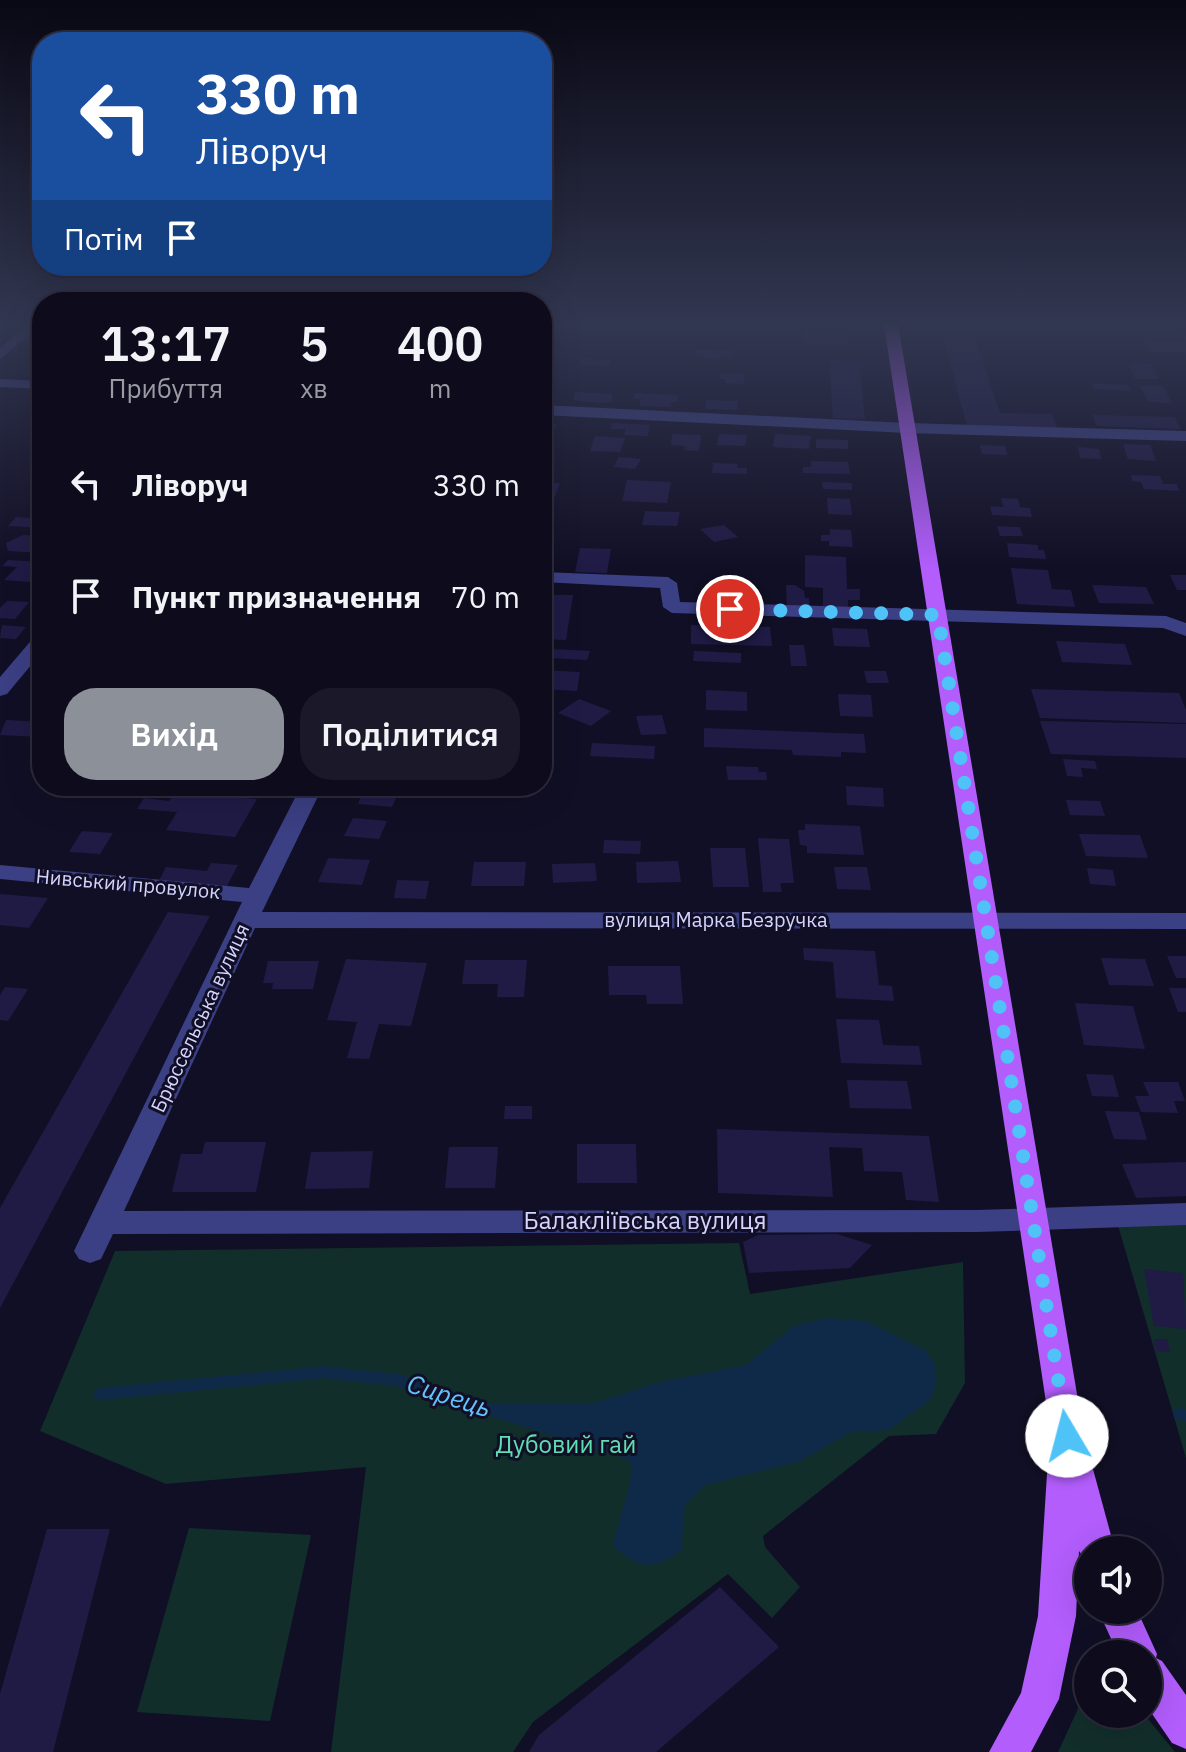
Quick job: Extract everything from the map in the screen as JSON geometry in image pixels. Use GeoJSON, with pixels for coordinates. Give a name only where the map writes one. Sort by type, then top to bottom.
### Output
{"type":"FeatureCollection","features":[{"type":"Feature","properties":{"kind":"main road"},"geometry":{"type":"LineString","coordinates":[[904,406],[1067,1436],[1093,1536]]}},
{"type":"Feature","properties":{"kind":"main road"},"geometry":{"type":"LineString","coordinates":[[1009,1752],[1039,1699],[1057,1616],[1067,1436]]}},
{"type":"Feature","properties":{"kind":"main road"},"geometry":{"type":"LineString","coordinates":[[1162,1694],[1186,1729]]}},
{"type":"Feature","properties":{"kind":"street"},"geometry":{"type":"LineString","coordinates":[[552,410],[907,428],[1186,436]]}},
{"type":"Feature","properties":{"kind":"street"},"geometry":{"type":"LineString","coordinates":[[552,577],[668,583],[672,607],[1166,622],[1186,630]]}},
{"type":"Feature","properties":{"kind":"street"},"geometry":{"type":"LineString","coordinates":[[1166,622],[1171,616],[1186,610]]}},
{"type":"Feature","properties":{"kind":"street"},"geometry":{"type":"LineString","coordinates":[[0,690],[32,652]]}},
{"type":"Feature","properties":{"kind":"street","name":"Брюссельська вулиця"},"geometry":{"type":"LineString","coordinates":[[90,1251],[307,796]]}},
{"type":"Feature","properties":{"kind":"street","name":"Нивський провулок"},"geometry":{"type":"LineString","coordinates":[[0,872],[251,908]]}},
{"type":"Feature","properties":{"kind":"street","name":"вулиця Марка Безручка"},"geometry":{"type":"LineString","coordinates":[[251,908],[987,921],[1186,921]]}},
{"type":"Feature","properties":{"kind":"street","name":"Балакліївська вулиця"},"geometry":{"type":"LineString","coordinates":[[103,1223],[1033,1219],[1186,1214]]}},
{"type":"Feature","properties":{"kind":"green space"},"geometry":{"type":"Polygon","coordinates":[[[1186,1220],[1186,1458],[1117,1222],[1186,1220]]]}},
{"type":"Feature","properties":{"kind":"green space","name":"Дубовий гай"},"geometry":{"type":"Polygon","coordinates":[[[739,1243],[750,1294],[963,1262],[965,1383],[936,1434],[889,1436],[763,1536],[765,1547],[800,1587],[772,1618],[728,1574],[533,1722],[513,1752],[331,1752],[366,1467],[166,1484],[40,1431],[115,1251],[739,1243]]]}},
{"type":"Feature","properties":{"kind":"green space"},"geometry":{"type":"Polygon","coordinates":[[[189,1528],[311,1535],[270,1721],[137,1712],[189,1528]]]}},
{"type":"Feature","properties":{"kind":"green space"},"geometry":{"type":"Polygon","coordinates":[[[1074,1717],[1074,1728],[1155,1728],[1175,1752],[1058,1752],[1074,1717]]]}},
{"type":"Feature","properties":{"kind":"water"},"geometry":{"type":"Polygon","coordinates":[[[827,1318],[866,1321],[926,1351],[935,1365],[936,1385],[929,1401],[888,1430],[851,1432],[800,1461],[705,1485],[685,1505],[681,1551],[653,1564],[639,1563],[613,1546],[632,1465],[619,1446],[481,1403],[593,1403],[661,1382],[746,1365],[794,1326],[827,1318]]]}},
{"type":"Feature","properties":{"kind":"building"},"geometry":{"type":"Polygon","coordinates":[[[706,406],[737,406],[737,410],[705,409],[706,406]]]}},
{"type":"Feature","properties":{"kind":"building"},"geometry":{"type":"Polygon","coordinates":[[[832,406],[864,406],[865,419],[833,418],[832,406]]]}},
{"type":"Feature","properties":{"kind":"building"},"geometry":{"type":"Polygon","coordinates":[[[962,406],[998,406],[1000,413],[1052,414],[1057,428],[967,426],[962,406]]]}},
{"type":"Feature","properties":{"kind":"building"},"geometry":{"type":"Polygon","coordinates":[[[1092,415],[1175,417],[1181,429],[1097,426],[1092,415]]]}},
{"type":"Feature","properties":{"kind":"building"},"geometry":{"type":"Polygon","coordinates":[[[612,423],[650,425],[648,436],[624,435],[626,429],[611,429],[612,423]]]}},
{"type":"Feature","properties":{"kind":"building"},"geometry":{"type":"Polygon","coordinates":[[[672,434],[701,435],[699,451],[671,445],[672,434]]]}},
{"type":"Feature","properties":{"kind":"building"},"geometry":{"type":"Polygon","coordinates":[[[719,434],[747,435],[745,446],[717,445],[719,434]]]}},
{"type":"Feature","properties":{"kind":"building"},"geometry":{"type":"Polygon","coordinates":[[[775,434],[811,436],[809,449],[773,447],[775,434]]]}},
{"type":"Feature","properties":{"kind":"building"},"geometry":{"type":"Polygon","coordinates":[[[595,436],[625,438],[620,452],[590,451],[595,436]]]}},
{"type":"Feature","properties":{"kind":"building"},"geometry":{"type":"Polygon","coordinates":[[[816,439],[848,440],[848,449],[816,448],[816,439]]]}},
{"type":"Feature","properties":{"kind":"building"},"geometry":{"type":"Polygon","coordinates":[[[1123,444],[1150,445],[1156,461],[1128,459],[1123,444]]]}},
{"type":"Feature","properties":{"kind":"building"},"geometry":{"type":"Polygon","coordinates":[[[980,445],[1005,446],[1007,455],[982,454],[980,445]]]}},
{"type":"Feature","properties":{"kind":"building"},"geometry":{"type":"Polygon","coordinates":[[[1078,447],[1099,449],[1101,459],[1080,458],[1078,447]]]}},
{"type":"Feature","properties":{"kind":"building"},"geometry":{"type":"Polygon","coordinates":[[[619,457],[641,459],[635,469],[613,467],[619,457]]]}},
{"type":"Feature","properties":{"kind":"building"},"geometry":{"type":"Polygon","coordinates":[[[811,461],[848,462],[850,474],[803,473],[803,467],[811,467],[811,461]]]}},
{"type":"Feature","properties":{"kind":"building"},"geometry":{"type":"Polygon","coordinates":[[[713,463],[738,464],[737,468],[747,468],[747,474],[712,473],[713,463]]]}},
{"type":"Feature","properties":{"kind":"building"},"geometry":{"type":"Polygon","coordinates":[[[1131,475],[1160,476],[1163,484],[1177,484],[1179,491],[1144,489],[1141,482],[1132,481],[1131,475]]]}},
{"type":"Feature","properties":{"kind":"building"},"geometry":{"type":"Polygon","coordinates":[[[627,480],[671,482],[667,503],[622,501],[627,480]]]}},
{"type":"Feature","properties":{"kind":"building"},"geometry":{"type":"Polygon","coordinates":[[[822,482],[852,483],[852,490],[823,489],[822,482]]]}},
{"type":"Feature","properties":{"kind":"building"},"geometry":{"type":"Polygon","coordinates":[[[552,483],[560,483],[554,499],[552,483]]]}},
{"type":"Feature","properties":{"kind":"building"},"geometry":{"type":"Polygon","coordinates":[[[827,498],[850,499],[852,515],[828,514],[827,498]]]}},
{"type":"Feature","properties":{"kind":"building"},"geometry":{"type":"Polygon","coordinates":[[[1001,498],[1018,499],[1020,507],[1030,508],[1032,517],[992,515],[990,506],[1003,507],[1001,498]]]}},
{"type":"Feature","properties":{"kind":"building"},"geometry":{"type":"Polygon","coordinates":[[[645,511],[680,512],[677,526],[642,525],[645,511]]]}},
{"type":"Feature","properties":{"kind":"building"},"geometry":{"type":"Polygon","coordinates":[[[16,517],[32,518],[32,527],[8,526],[16,517]]]}},
{"type":"Feature","properties":{"kind":"building"},"geometry":{"type":"Polygon","coordinates":[[[724,525],[738,537],[714,542],[700,529],[724,525]]]}},
{"type":"Feature","properties":{"kind":"building"},"geometry":{"type":"Polygon","coordinates":[[[997,526],[1020,527],[1023,536],[1000,536],[997,526]]]}},
{"type":"Feature","properties":{"kind":"building"},"geometry":{"type":"Polygon","coordinates":[[[830,529],[851,530],[853,547],[829,546],[829,541],[821,541],[821,535],[830,535],[830,529]]]}},
{"type":"Feature","properties":{"kind":"building"},"geometry":{"type":"Polygon","coordinates":[[[23,535],[32,535],[32,552],[8,551],[6,543],[23,535]]]}},
{"type":"Feature","properties":{"kind":"building"},"geometry":{"type":"Polygon","coordinates":[[[1007,543],[1038,545],[1038,550],[1044,550],[1046,559],[1009,557],[1007,543]]]}},
{"type":"Feature","properties":{"kind":"building"},"geometry":{"type":"Polygon","coordinates":[[[580,548],[611,549],[607,573],[575,572],[580,548]]]}},
{"type":"Feature","properties":{"kind":"building"},"geometry":{"type":"Polygon","coordinates":[[[805,555],[846,557],[847,589],[860,589],[860,600],[848,600],[848,611],[823,610],[823,588],[805,587],[805,555]]]}},
{"type":"Feature","properties":{"kind":"building"},"geometry":{"type":"Polygon","coordinates":[[[8,560],[32,561],[32,582],[4,580],[17,567],[2,566],[8,560]]]}},
{"type":"Feature","properties":{"kind":"building"},"geometry":{"type":"Polygon","coordinates":[[[1011,568],[1048,570],[1052,589],[1071,590],[1075,607],[1017,604],[1011,568]]]}},
{"type":"Feature","properties":{"kind":"building"},"geometry":{"type":"Polygon","coordinates":[[[1170,575],[1186,575],[1186,590],[1177,590],[1170,575]]]}},
{"type":"Feature","properties":{"kind":"building"},"geometry":{"type":"Polygon","coordinates":[[[712,585],[742,586],[741,603],[711,602],[712,585]]]}},
{"type":"Feature","properties":{"kind":"building"},"geometry":{"type":"Polygon","coordinates":[[[786,585],[795,585],[804,591],[805,598],[809,598],[810,609],[787,609],[786,585]]]}},
{"type":"Feature","properties":{"kind":"building"},"geometry":{"type":"Polygon","coordinates":[[[1092,585],[1146,587],[1154,604],[1099,603],[1092,585]]]}},
{"type":"Feature","properties":{"kind":"building"},"geometry":{"type":"Polygon","coordinates":[[[552,595],[573,595],[566,640],[552,639],[552,595]]]}},
{"type":"Feature","properties":{"kind":"building"},"geometry":{"type":"Polygon","coordinates":[[[7,601],[29,602],[15,619],[0,618],[0,608],[7,601]]]}},
{"type":"Feature","properties":{"kind":"building"},"geometry":{"type":"Polygon","coordinates":[[[2,625],[26,627],[16,639],[0,638],[2,625]]]}},
{"type":"Feature","properties":{"kind":"building"},"geometry":{"type":"Polygon","coordinates":[[[691,625],[770,627],[772,646],[691,644],[691,625]]]}},
{"type":"Feature","properties":{"kind":"building"},"geometry":{"type":"Polygon","coordinates":[[[832,628],[867,629],[870,647],[834,646],[832,628]]]}},
{"type":"Feature","properties":{"kind":"building"},"geometry":{"type":"Polygon","coordinates":[[[1056,641],[1125,644],[1132,665],[1062,662],[1056,641]]]}},
{"type":"Feature","properties":{"kind":"building"},"geometry":{"type":"Polygon","coordinates":[[[789,645],[804,645],[807,666],[791,666],[789,645]]]}},
{"type":"Feature","properties":{"kind":"building"},"geometry":{"type":"Polygon","coordinates":[[[552,649],[590,651],[587,660],[552,658],[552,649]]]}},
{"type":"Feature","properties":{"kind":"building"},"geometry":{"type":"Polygon","coordinates":[[[694,651],[741,653],[741,663],[693,661],[694,651]]]}},
{"type":"Feature","properties":{"kind":"building"},"geometry":{"type":"Polygon","coordinates":[[[552,671],[580,672],[577,691],[552,690],[552,671]]]}},
{"type":"Feature","properties":{"kind":"building"},"geometry":{"type":"Polygon","coordinates":[[[864,671],[886,671],[889,683],[867,683],[864,671]]]}},
{"type":"Feature","properties":{"kind":"building"},"geometry":{"type":"Polygon","coordinates":[[[1031,689],[1179,693],[1186,710],[1186,723],[1040,718],[1031,689]]]}},
{"type":"Feature","properties":{"kind":"building"},"geometry":{"type":"Polygon","coordinates":[[[706,690],[747,692],[747,711],[706,710],[706,690]]]}},
{"type":"Feature","properties":{"kind":"building"},"geometry":{"type":"Polygon","coordinates":[[[838,694],[871,695],[873,717],[840,716],[838,694]]]}},
{"type":"Feature","properties":{"kind":"building"},"geometry":{"type":"Polygon","coordinates":[[[579,699],[611,711],[591,726],[558,713],[579,699]]]}},
{"type":"Feature","properties":{"kind":"building"},"geometry":{"type":"Polygon","coordinates":[[[662,715],[667,734],[641,735],[636,716],[662,715]]]}},
{"type":"Feature","properties":{"kind":"building"},"geometry":{"type":"Polygon","coordinates":[[[6,720],[32,721],[32,737],[0,735],[6,720]]]}},
{"type":"Feature","properties":{"kind":"building"},"geometry":{"type":"Polygon","coordinates":[[[1040,721],[1186,724],[1186,758],[1051,754],[1040,721]]]}},
{"type":"Feature","properties":{"kind":"building"},"geometry":{"type":"Polygon","coordinates":[[[704,728],[864,734],[866,753],[841,752],[841,757],[793,755],[792,750],[704,747],[704,728]]]}},
{"type":"Feature","properties":{"kind":"building"},"geometry":{"type":"Polygon","coordinates":[[[592,743],[655,746],[654,759],[590,756],[592,743]]]}},
{"type":"Feature","properties":{"kind":"building"},"geometry":{"type":"Polygon","coordinates":[[[1063,759],[1095,761],[1097,769],[1081,768],[1083,777],[1067,776],[1063,759]]]}},
{"type":"Feature","properties":{"kind":"building"},"geometry":{"type":"Polygon","coordinates":[[[726,766],[758,767],[759,772],[766,772],[767,780],[728,780],[726,766]]]}},
{"type":"Feature","properties":{"kind":"building"},"geometry":{"type":"Polygon","coordinates":[[[846,786],[883,788],[884,807],[847,805],[846,786]]]}},
{"type":"Feature","properties":{"kind":"building"},"geometry":{"type":"Polygon","coordinates":[[[172,796],[257,799],[235,837],[166,830],[177,812],[137,809],[144,798],[169,801],[172,796]]]}},
{"type":"Feature","properties":{"kind":"building"},"geometry":{"type":"Polygon","coordinates":[[[361,796],[397,796],[392,807],[358,804],[361,796]]]}},
{"type":"Feature","properties":{"kind":"building"},"geometry":{"type":"Polygon","coordinates":[[[1066,800],[1100,801],[1105,816],[1070,815],[1066,800]]]}},
{"type":"Feature","properties":{"kind":"building"},"geometry":{"type":"Polygon","coordinates":[[[353,818],[387,821],[379,839],[344,836],[353,818]]]}},
{"type":"Feature","properties":{"kind":"building"},"geometry":{"type":"Polygon","coordinates":[[[805,824],[860,826],[864,855],[807,853],[807,846],[800,845],[798,830],[805,830],[805,824]]]}},
{"type":"Feature","properties":{"kind":"building"},"geometry":{"type":"Polygon","coordinates":[[[82,831],[113,833],[100,854],[69,852],[82,831]]]}},
{"type":"Feature","properties":{"kind":"building"},"geometry":{"type":"Polygon","coordinates":[[[1079,834],[1140,835],[1148,858],[1086,856],[1079,834]]]}},
{"type":"Feature","properties":{"kind":"building"},"geometry":{"type":"Polygon","coordinates":[[[758,838],[789,839],[794,883],[780,883],[782,892],[763,892],[758,838]]]}},
{"type":"Feature","properties":{"kind":"building"},"geometry":{"type":"Polygon","coordinates":[[[604,840],[641,841],[640,854],[603,853],[604,840]]]}},
{"type":"Feature","properties":{"kind":"building"},"geometry":{"type":"Polygon","coordinates":[[[710,848],[745,848],[749,887],[713,887],[710,848]]]}},
{"type":"Feature","properties":{"kind":"building"},"geometry":{"type":"Polygon","coordinates":[[[328,858],[370,860],[362,885],[318,882],[328,858]]]}},
{"type":"Feature","properties":{"kind":"building"},"geometry":{"type":"Polygon","coordinates":[[[678,861],[681,882],[637,883],[636,862],[678,861]]]}},
{"type":"Feature","properties":{"kind":"building"},"geometry":{"type":"Polygon","coordinates":[[[474,862],[526,862],[524,886],[471,886],[474,862]]]}},
{"type":"Feature","properties":{"kind":"building"},"geometry":{"type":"Polygon","coordinates":[[[211,863],[238,865],[227,886],[159,881],[166,867],[207,871],[211,863]]]}},
{"type":"Feature","properties":{"kind":"building"},"geometry":{"type":"Polygon","coordinates":[[[595,863],[597,881],[553,883],[552,864],[595,863]]]}},
{"type":"Feature","properties":{"kind":"building"},"geometry":{"type":"Polygon","coordinates":[[[834,867],[867,867],[871,890],[837,889],[834,867]]]}},
{"type":"Feature","properties":{"kind":"building"},"geometry":{"type":"Polygon","coordinates":[[[1087,868],[1113,870],[1116,886],[1090,884],[1087,868]]]}},
{"type":"Feature","properties":{"kind":"building"},"geometry":{"type":"Polygon","coordinates":[[[397,880],[429,881],[426,899],[394,898],[397,880]]]}},
{"type":"Feature","properties":{"kind":"building"},"geometry":{"type":"Polygon","coordinates":[[[0,894],[48,898],[29,928],[0,925],[0,894]]]}},
{"type":"Feature","properties":{"kind":"building"},"geometry":{"type":"Polygon","coordinates":[[[168,912],[210,916],[0,1308],[0,1208],[168,912]]]}},
{"type":"Feature","properties":{"kind":"building"},"geometry":{"type":"Polygon","coordinates":[[[803,948],[875,951],[879,985],[892,986],[894,1001],[836,998],[833,962],[804,960],[803,948]]]}},
{"type":"Feature","properties":{"kind":"building"},"geometry":{"type":"Polygon","coordinates":[[[1167,956],[1186,956],[1186,978],[1176,978],[1167,956]]]}},
{"type":"Feature","properties":{"kind":"building"},"geometry":{"type":"Polygon","coordinates":[[[1101,958],[1145,959],[1154,986],[1109,985],[1101,958]]]}},
{"type":"Feature","properties":{"kind":"building"},"geometry":{"type":"Polygon","coordinates":[[[346,959],[427,963],[411,1026],[379,1024],[369,1059],[347,1058],[357,1022],[327,1020],[346,959]]]}},
{"type":"Feature","properties":{"kind":"building"},"geometry":{"type":"Polygon","coordinates":[[[465,960],[527,960],[524,997],[497,997],[498,984],[462,984],[465,960]]]}},
{"type":"Feature","properties":{"kind":"building"},"geometry":{"type":"Polygon","coordinates":[[[268,961],[319,961],[313,989],[272,989],[273,983],[263,983],[268,961]]]}},
{"type":"Feature","properties":{"kind":"building"},"geometry":{"type":"Polygon","coordinates":[[[608,966],[680,966],[683,1004],[647,1004],[646,995],[609,995],[608,966]]]}},
{"type":"Feature","properties":{"kind":"building"},"geometry":{"type":"Polygon","coordinates":[[[5,987],[28,989],[8,1021],[0,1020],[0,995],[5,987]]]}},
{"type":"Feature","properties":{"kind":"building"},"geometry":{"type":"Polygon","coordinates":[[[1169,988],[1186,988],[1186,1012],[1178,1012],[1169,988]]]}},
{"type":"Feature","properties":{"kind":"building"},"geometry":{"type":"Polygon","coordinates":[[[1075,1003],[1133,1006],[1145,1049],[1084,1045],[1075,1003]]]}},
{"type":"Feature","properties":{"kind":"building"},"geometry":{"type":"Polygon","coordinates":[[[836,1019],[879,1020],[883,1045],[919,1046],[922,1065],[841,1063],[836,1019]]]}},
{"type":"Feature","properties":{"kind":"building"},"geometry":{"type":"Polygon","coordinates":[[[1086,1074],[1113,1075],[1119,1097],[1092,1096],[1086,1074]]]}},
{"type":"Feature","properties":{"kind":"building"},"geometry":{"type":"Polygon","coordinates":[[[847,1080],[907,1081],[912,1109],[850,1108],[847,1080]]]}},
{"type":"Feature","properties":{"kind":"building"},"geometry":{"type":"Polygon","coordinates":[[[1143,1082],[1178,1082],[1185,1101],[1174,1101],[1178,1113],[1141,1112],[1135,1096],[1149,1096],[1143,1082]]]}},
{"type":"Feature","properties":{"kind":"building"},"geometry":{"type":"Polygon","coordinates":[[[505,1106],[532,1106],[532,1119],[504,1119],[505,1106]]]}},
{"type":"Feature","properties":{"kind":"building"},"geometry":{"type":"Polygon","coordinates":[[[1105,1111],[1139,1112],[1147,1140],[1114,1139],[1105,1111]]]}},
{"type":"Feature","properties":{"kind":"building"},"geometry":{"type":"Polygon","coordinates":[[[717,1129],[929,1136],[939,1202],[906,1200],[902,1172],[864,1171],[862,1148],[829,1147],[833,1197],[718,1193],[717,1129]]]}},
{"type":"Feature","properties":{"kind":"building"},"geometry":{"type":"Polygon","coordinates":[[[205,1142],[266,1142],[256,1192],[172,1192],[181,1154],[202,1154],[205,1142]]]}},
{"type":"Feature","properties":{"kind":"building"},"geometry":{"type":"Polygon","coordinates":[[[577,1144],[636,1144],[637,1183],[577,1183],[577,1144]]]}},
{"type":"Feature","properties":{"kind":"building"},"geometry":{"type":"Polygon","coordinates":[[[449,1147],[498,1147],[495,1188],[445,1188],[449,1147]]]}},
{"type":"Feature","properties":{"kind":"building"},"geometry":{"type":"Polygon","coordinates":[[[373,1151],[369,1188],[305,1189],[311,1152],[373,1151]]]}},
{"type":"Feature","properties":{"kind":"building"},"geometry":{"type":"Polygon","coordinates":[[[1186,1162],[1186,1196],[1136,1198],[1122,1164],[1186,1162]]]}},
{"type":"Feature","properties":{"kind":"building"},"geometry":{"type":"Polygon","coordinates":[[[837,1234],[872,1245],[850,1268],[749,1273],[743,1242],[758,1235],[837,1234]]]}},
{"type":"Feature","properties":{"kind":"building"},"geometry":{"type":"Polygon","coordinates":[[[1144,1269],[1183,1273],[1186,1329],[1154,1326],[1144,1269]]]}},
{"type":"Feature","properties":{"kind":"building"},"geometry":{"type":"Polygon","coordinates":[[[1153,1339],[1167,1339],[1170,1352],[1156,1351],[1153,1339]]]}},
{"type":"Feature","properties":{"kind":"building"},"geometry":{"type":"Polygon","coordinates":[[[47,1529],[110,1529],[53,1752],[0,1752],[0,1694],[47,1529]]]}},
{"type":"Feature","properties":{"kind":"building"},"geometry":{"type":"Polygon","coordinates":[[[720,1587],[779,1647],[656,1752],[529,1752],[539,1735],[720,1587]]]}},
{"type":"Feature","properties":{"kind":"waterway","name":"Сирець"},"geometry":{"type":"LineString","coordinates":[[100,1394],[325,1372],[397,1380],[631,1454]]}},
{"type":"Feature","properties":{"kind":"waterway","name":"Сирець"},"geometry":{"type":"LineString","coordinates":[[1179,1414],[1186,1415]]}},
{"type":"Feature","properties":{"kind":"route"},"geometry":{"type":"LineString","coordinates":[[730,609],[938,615],[1067,1436]]}}]}
